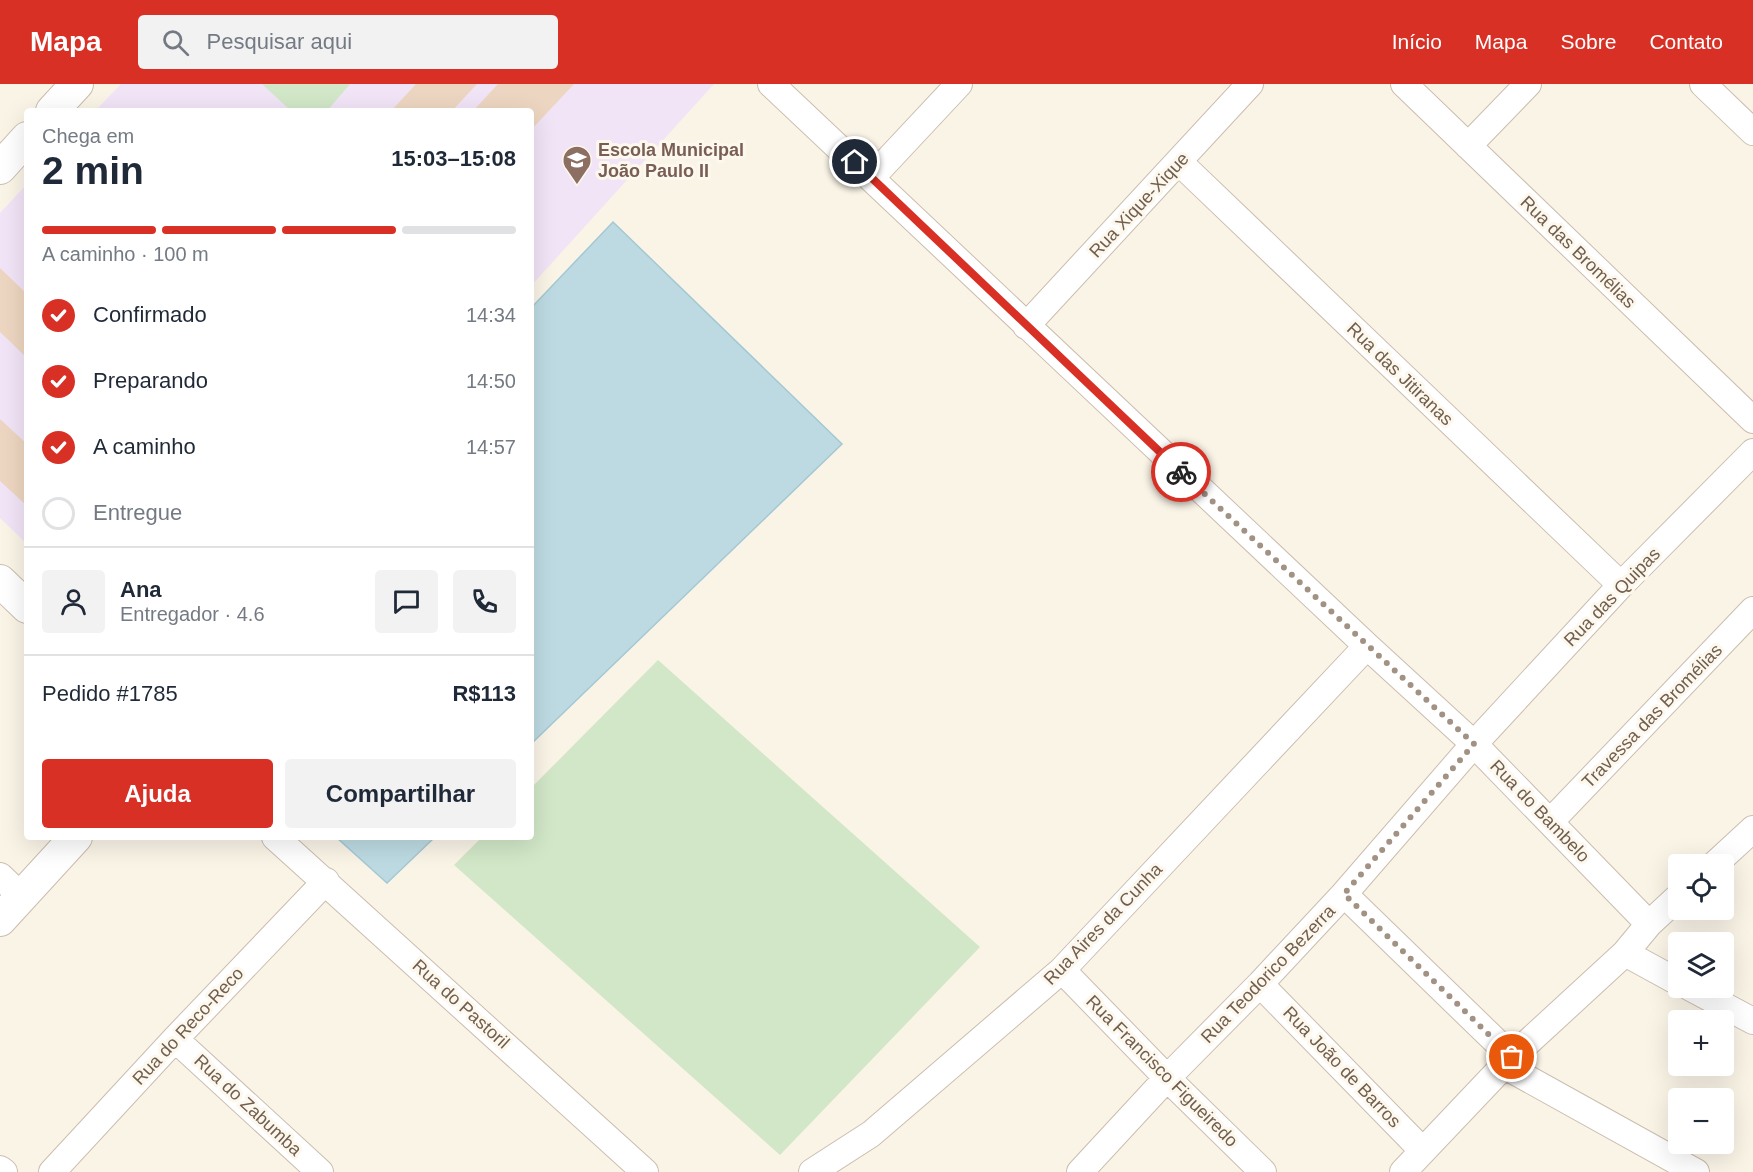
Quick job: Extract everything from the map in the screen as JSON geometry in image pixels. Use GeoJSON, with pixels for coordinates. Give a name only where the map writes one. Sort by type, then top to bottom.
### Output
{"type":"FeatureCollection","features":[{"type":"Feature","properties":{"kind":"street"},"geometry":{"type":"LineString","coordinates":[[55,108],[76,84]]}},
{"type":"Feature","properties":{"kind":"street","name":"Rua do Bambelo"},"geometry":{"type":"LineString","coordinates":[[771,84],[872,177],[1026,326],[1474,744],[1649,924]]}},
{"type":"Feature","properties":{"kind":"street"},"geometry":{"type":"LineString","coordinates":[[872,177],[959,84]]}},
{"type":"Feature","properties":{"kind":"street","name":"Rua Xique-Xique"},"geometry":{"type":"LineString","coordinates":[[1026,326],[1250,84]]}},
{"type":"Feature","properties":{"kind":"street","name":"Rua das Bromélias"},"geometry":{"type":"LineString","coordinates":[[1404,84],[1753,420]]}},
{"type":"Feature","properties":{"kind":"street"},"geometry":{"type":"LineString","coordinates":[[1468,146],[1528,84]]}},
{"type":"Feature","properties":{"kind":"street"},"geometry":{"type":"LineString","coordinates":[[1702,84],[1753,132]]}},
{"type":"Feature","properties":{"kind":"street"},"geometry":{"type":"LineString","coordinates":[[0,168],[24,141]]}},
{"type":"Feature","properties":{"kind":"street","name":"Rua das Jitiranas"},"geometry":{"type":"LineString","coordinates":[[1179,162],[1621,585]]}},
{"type":"Feature","properties":{"kind":"street","name":"Rua das Quipas"},"geometry":{"type":"LineString","coordinates":[[1474,744],[1621,585],[1753,452]]}},
{"type":"Feature","properties":{"kind":"street"},"geometry":{"type":"LineString","coordinates":[[0,581],[24,604]]}},
{"type":"Feature","properties":{"kind":"street","name":"Travessa das Bromélias"},"geometry":{"type":"LineString","coordinates":[[1551,821],[1753,610]]}},
{"type":"Feature","properties":{"kind":"street","name":"Rua Aires da Cunha"},"geometry":{"type":"LineString","coordinates":[[812,1172],[871,1134],[1062,970],[1367,646]]}},
{"type":"Feature","properties":{"kind":"street","name":"Rua Teodorico Bezerra"},"geometry":{"type":"LineString","coordinates":[[1094,1167],[1167,1078],[1260,984],[1344,894],[1474,744]]}},
{"type":"Feature","properties":{"kind":"street"},"geometry":{"type":"LineString","coordinates":[[1726,854],[1753,829]]}},
{"type":"Feature","properties":{"kind":"street"},"geometry":{"type":"LineString","coordinates":[[0,920],[11,887],[72,840]]}},
{"type":"Feature","properties":{"kind":"street","name":"Rua do Pastoril"},"geometry":{"type":"LineString","coordinates":[[278,840],[645,1172]]}},
{"type":"Feature","properties":{"kind":"street","name":"Rua do Reco-Reco"},"geometry":{"type":"LineString","coordinates":[[52,1172],[326,881]]}},
{"type":"Feature","properties":{"kind":"street"},"geometry":{"type":"LineString","coordinates":[[1344,894],[1508,1062],[1696,1172]]}},
{"type":"Feature","properties":{"kind":"street"},"geometry":{"type":"LineString","coordinates":[[1403,1172],[1508,1062],[1625,953],[1649,924],[1668,906]]}},
{"type":"Feature","properties":{"kind":"street"},"geometry":{"type":"LineString","coordinates":[[1625,953],[1668,977]]}},
{"type":"Feature","properties":{"kind":"street","name":"Rua Francisco Figueiredo"},"geometry":{"type":"LineString","coordinates":[[1062,970],[1263,1172]]}},
{"type":"Feature","properties":{"kind":"street","name":"Rua João de Barros"},"geometry":{"type":"LineString","coordinates":[[1260,984],[1424,1151]]}},
{"type":"Feature","properties":{"kind":"street"},"geometry":{"type":"LineString","coordinates":[[1710,998],[1753,1021]]}},
{"type":"Feature","properties":{"kind":"street","name":"Rua do Zabumba"},"geometry":{"type":"LineString","coordinates":[[175,1039],[320,1172]]}},
{"type":"Feature","properties":{"kind":"street"},"geometry":{"type":"LineString","coordinates":[[0,1169],[4,1172]]}},
{"type":"Feature","properties":{"kind":"shaded area","name":"Escola Municipal João Paulo II"},"geometry":{"type":"Polygon","coordinates":[[[121,84],[714,84],[534,283],[534,108],[98,108],[121,84]]]}},
{"type":"Feature","properties":{"kind":"shaded area"},"geometry":{"type":"Polygon","coordinates":[[[24,187],[24,541],[0,518],[0,213],[24,187]]]}},
{"type":"Feature","properties":{"kind":"green space"},"geometry":{"type":"Polygon","coordinates":[[[262,84],[350,84],[330,108],[288,108],[262,84]]]}},
{"type":"Feature","properties":{"kind":"green space"},"geometry":{"type":"Polygon","coordinates":[[[658,660],[980,947],[780,1155],[454,865],[479,840],[534,840],[534,785],[658,660]]]}},
{"type":"Feature","properties":{"kind":"water"},"geometry":{"type":"Polygon","coordinates":[[[613,222],[842,444],[534,741],[534,305],[613,222]]]}},
{"type":"Feature","properties":{"kind":"water"},"geometry":{"type":"Polygon","coordinates":[[[339,840],[432,840],[387,883],[339,840]]]}},
{"type":"Feature","properties":{"kind":"building"},"geometry":{"type":"Polygon","coordinates":[[[416,84],[477,84],[455,108],[394,108],[416,84]]]}},
{"type":"Feature","properties":{"kind":"building"},"geometry":{"type":"Polygon","coordinates":[[[498,84],[574,84],[534,127],[534,108],[476,108],[498,84]]]}},
{"type":"Feature","properties":{"kind":"building"},"geometry":{"type":"Polygon","coordinates":[[[0,268],[24,291],[24,355],[0,332],[0,268]]]}},
{"type":"Feature","properties":{"kind":"building"},"geometry":{"type":"Polygon","coordinates":[[[0,419],[24,441],[24,503],[0,481],[0,419]]]}},
{"type":"Feature","properties":{"kind":"way so far"},"geometry":{"type":"LineString","coordinates":[[1181,472],[1474,744],[1344,894],[1512,1057]]}},
{"type":"Feature","properties":{"kind":"place","name":"Escola Municipal João Paulo II"},"geometry":{"type":"Point","coordinates":[577,186]}},
{"type":"Feature","properties":{"kind":"route"},"geometry":{"type":"LineString","coordinates":[[855,162],[1181,472]]}}]}
